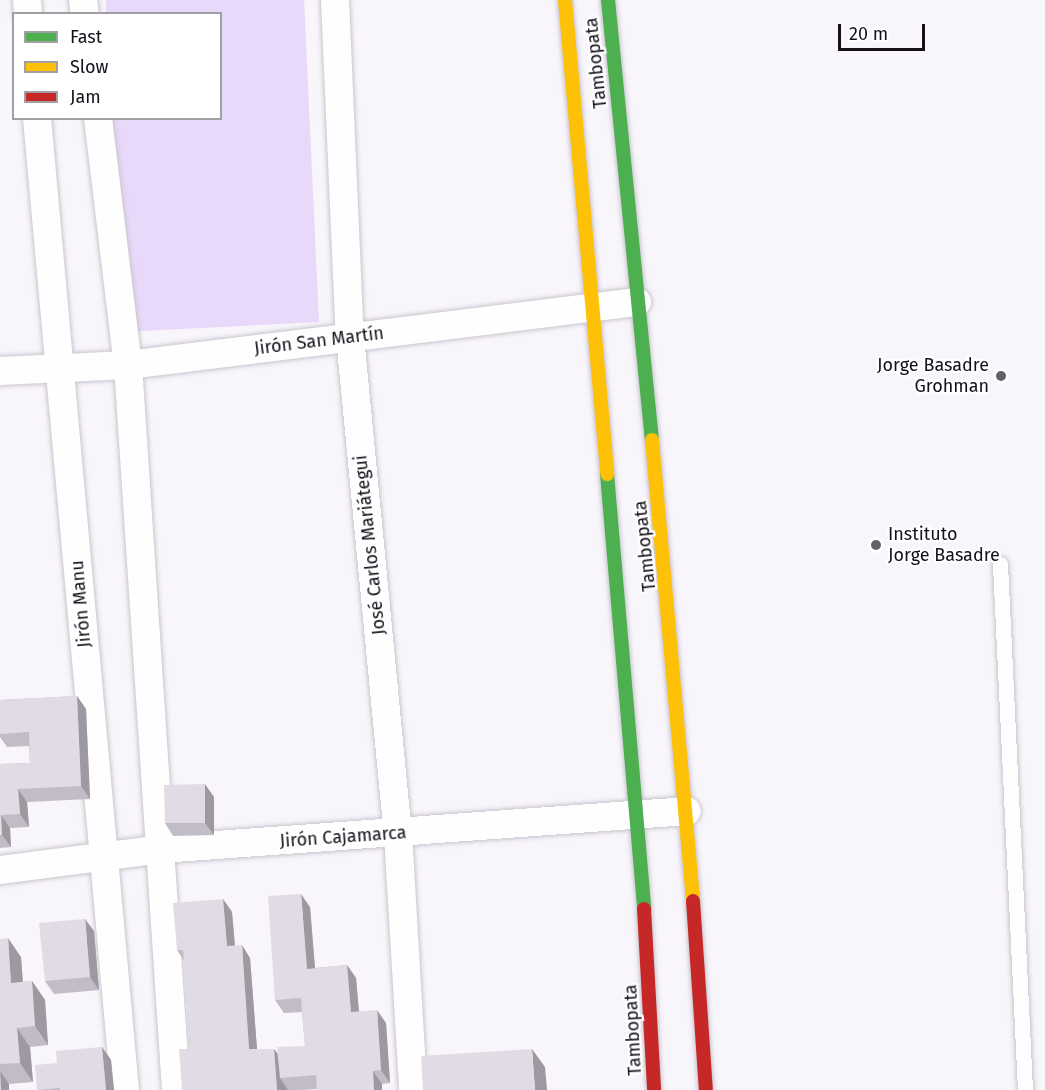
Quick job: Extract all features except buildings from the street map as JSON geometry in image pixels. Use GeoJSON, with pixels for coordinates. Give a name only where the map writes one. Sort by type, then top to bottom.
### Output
{"type":"FeatureCollection","features":[{"type":"Feature","properties":{"kind":"main road","name":"Tambopata"},"geometry":{"type":"LineString","coordinates":[[565,0],[594,305],[636,815],[654,1090]]}},
{"type":"Feature","properties":{"kind":"main road","name":"Tambopata"},"geometry":{"type":"LineString","coordinates":[[608,0],[687,811],[706,1090]]}},
{"type":"Feature","properties":{"kind":"street","name":"José Carlos Mariátegui"},"geometry":{"type":"LineString","coordinates":[[335,0],[350,337],[398,834],[413,1090]]}},
{"type":"Feature","properties":{"kind":"street","name":"Jirón Manu"},"geometry":{"type":"LineString","coordinates":[[37,120],[125,1090]]}},
{"type":"Feature","properties":{"kind":"street"},"geometry":{"type":"LineString","coordinates":[[98,120],[128,364],[176,1090]]}},
{"type":"Feature","properties":{"kind":"street","name":"Jirón San Martín"},"geometry":{"type":"LineString","coordinates":[[0,371],[128,364],[594,305],[637,302]]}},
{"type":"Feature","properties":{"kind":"street","name":"Jirón Cajamarca"},"geometry":{"type":"LineString","coordinates":[[0,870],[160,849],[398,834],[687,811]]}},
{"type":"Feature","properties":{"kind":"lane"},"geometry":{"type":"LineString","coordinates":[[1000,564],[1025,1090]]}},
{"type":"Feature","properties":{"kind":"shaded area"},"geometry":{"type":"Polygon","coordinates":[[[106,0],[304,0],[319,322],[121,332],[111,120],[222,120],[222,12],[106,12],[106,0]]]}},
{"type":"Feature","properties":{"kind":"traffic: fast"},"geometry":{"type":"LineString","coordinates":[[608,0],[652,440]]}},
{"type":"Feature","properties":{"kind":"traffic: fast"},"geometry":{"type":"LineString","coordinates":[[607,474],[644,909]]}},
{"type":"Feature","properties":{"kind":"traffic: slow"},"geometry":{"type":"LineString","coordinates":[[565,0],[607,474]]}},
{"type":"Feature","properties":{"kind":"traffic: slow"},"geometry":{"type":"LineString","coordinates":[[652,440],[693,901]]}},
{"type":"Feature","properties":{"kind":"traffic: jam"},"geometry":{"type":"LineString","coordinates":[[693,901],[706,1090]]}},
{"type":"Feature","properties":{"kind":"traffic: jam"},"geometry":{"type":"LineString","coordinates":[[644,909],[654,1090]]}},
{"type":"Feature","properties":{"kind":"place","name":"Jorge Basadre Grohman"},"geometry":{"type":"Point","coordinates":[1001,376]}},
{"type":"Feature","properties":{"kind":"place","name":"Instituto Jorge Basadre"},"geometry":{"type":"Point","coordinates":[876,545]}}]}
